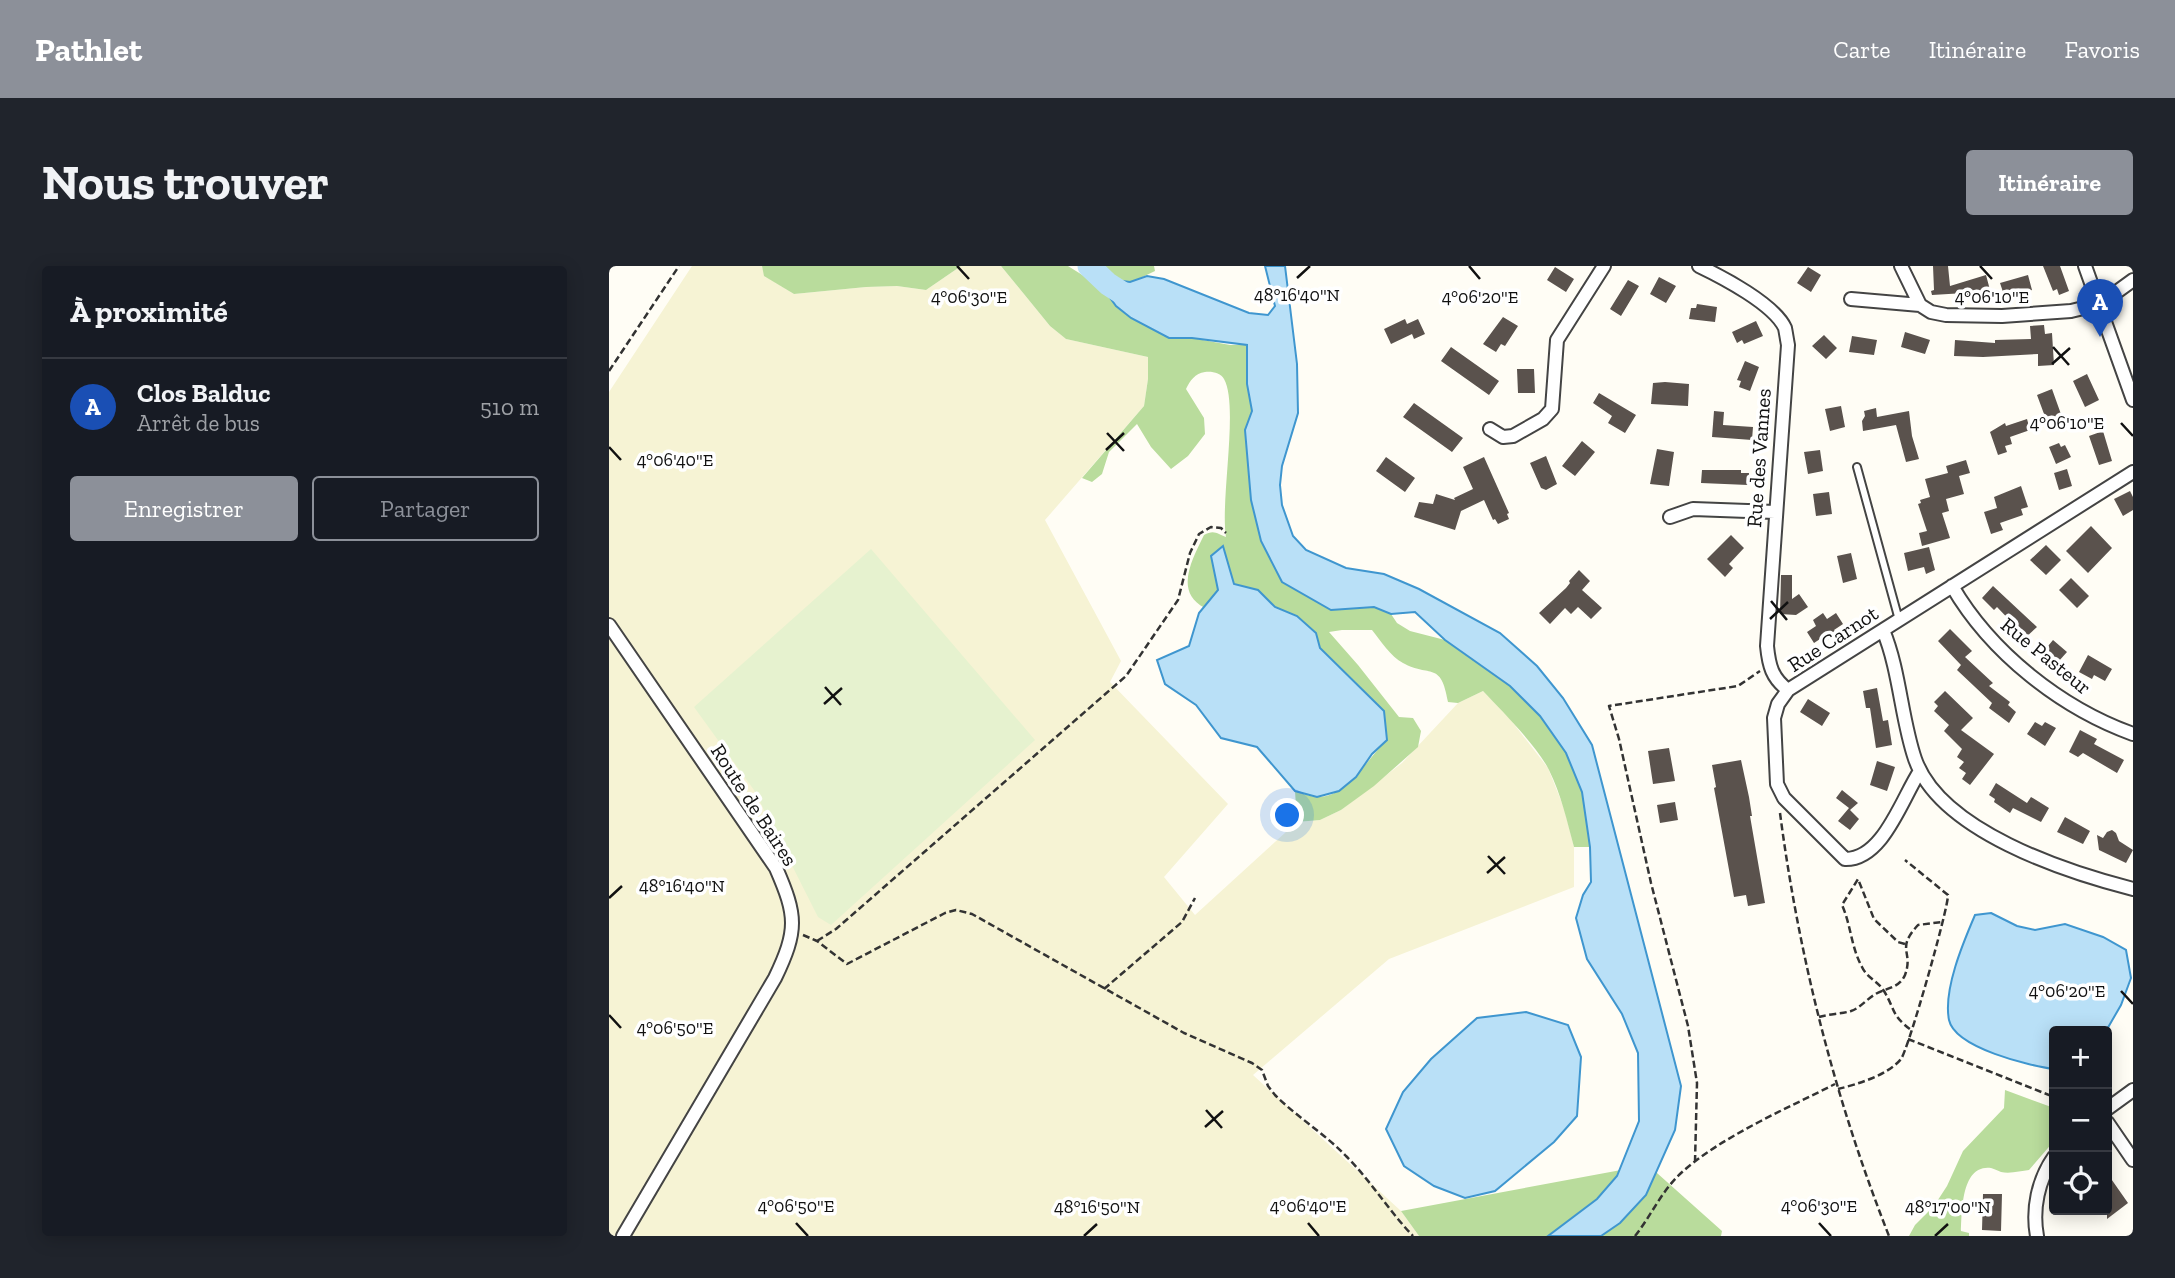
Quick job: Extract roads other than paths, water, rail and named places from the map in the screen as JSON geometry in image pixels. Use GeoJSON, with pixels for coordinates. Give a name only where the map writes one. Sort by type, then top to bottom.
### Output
{"type":"FeatureCollection","features":[{"type":"Feature","properties":{"kind":"street"},"geometry":{"type":"LineString","coordinates":[[1490,429],[1503,437],[1513,436],[1542,419],[1552,409],[1557,340],[1604,266]]}},
{"type":"Feature","properties":{"kind":"street","name":"Rue des Vannes"},"geometry":{"type":"LineString","coordinates":[[1699,266],[1771,310],[1784,327],[1788,345],[1767,646],[1769,666],[1778,682],[1789,690]]}},
{"type":"Feature","properties":{"kind":"street"},"geometry":{"type":"LineString","coordinates":[[1901,266],[1920,305]]}},
{"type":"Feature","properties":{"kind":"street"},"geometry":{"type":"LineString","coordinates":[[2085,266],[2133,400]]}},
{"type":"Feature","properties":{"kind":"street"},"geometry":{"type":"LineString","coordinates":[[1851,299],[1920,305],[1931,312],[1945,315],[2002,316],[2071,311],[2100,304],[2133,280]]}},
{"type":"Feature","properties":{"kind":"street","name":"Rue Carnot"},"geometry":{"type":"LineString","coordinates":[[1920,771],[1872,848],[1862,857],[1845,859],[1788,801],[1777,784],[1774,718],[1778,705],[1789,690],[2133,472]]}},
{"type":"Feature","properties":{"kind":"street"},"geometry":{"type":"LineString","coordinates":[[1670,517],[1693,509],[1775,512]]}},
{"type":"Feature","properties":{"kind":"street","name":"Rue Pasteur"},"geometry":{"type":"LineString","coordinates":[[1952,586],[1976,623],[2030,673],[2087,713],[2133,734]]}},
{"type":"Feature","properties":{"kind":"street","name":"Route de Baires"},"geometry":{"type":"LineString","coordinates":[[609,625],[776,868],[792,908],[793,931],[789,950],[775,978],[623,1236]]}},
{"type":"Feature","properties":{"kind":"street"},"geometry":{"type":"LineString","coordinates":[[1883,630],[1915,758],[1927,783],[1949,807],[2008,844],[2067,870],[2133,889]]}},
{"type":"Feature","properties":{"kind":"street"},"geometry":{"type":"LineString","coordinates":[[2112,1105],[2133,1090]]}},
{"type":"Feature","properties":{"kind":"street"},"geometry":{"type":"LineString","coordinates":[[2112,1129],[2133,1160]]}},
{"type":"Feature","properties":{"kind":"street"},"geometry":{"type":"LineString","coordinates":[[2037,1236],[2034,1223],[2037,1197],[2049,1168]]}},
{"type":"Feature","properties":{"kind":"lane"},"geometry":{"type":"LineString","coordinates":[[1857,467],[1899,620]]}},
{"type":"Feature","properties":{"kind":"water"},"geometry":{"type":"Polygon","coordinates":[[[1265,266],[1285,266],[1297,364],[1298,413],[1282,466],[1280,485],[1282,505],[1293,536],[1306,550],[1346,568],[1384,574],[1419,589],[1500,633],[1537,666],[1563,698],[1592,745],[1681,1086],[1675,1130],[1646,1195],[1620,1223],[1601,1236],[1548,1236],[1597,1199],[1617,1176],[1639,1121],[1638,1053],[1622,1014],[1587,959],[1576,918],[1583,895],[1591,882],[1590,847],[1582,792],[1566,753],[1540,716],[1510,686],[1445,640],[1415,612],[1391,614],[1374,607],[1331,610],[1282,582],[1261,541],[1251,500],[1245,430],[1252,411],[1247,384],[1247,345],[1169,338],[1131,318],[1116,306],[1103,288],[1115,280],[1130,282],[1147,276],[1164,279],[1249,313],[1268,315],[1275,306],[1265,266]]]}},
{"type":"Feature","properties":{"kind":"water"},"geometry":{"type":"Polygon","coordinates":[[[1223,546],[1234,584],[1258,590],[1275,607],[1297,616],[1316,633],[1320,648],[1384,711],[1387,740],[1372,754],[1356,777],[1339,791],[1317,797],[1295,791],[1257,747],[1221,738],[1196,705],[1165,684],[1157,660],[1189,646],[1199,613],[1218,590],[1211,556],[1223,546]]]}},
{"type":"Feature","properties":{"kind":"water"},"geometry":{"type":"Polygon","coordinates":[[[1991,913],[2017,926],[2035,930],[2065,924],[2103,937],[2126,950],[2131,978],[2121,1005],[2109,1026],[2049,1026],[2049,1068],[1995,1054],[1965,1039],[1954,1030],[1949,1020],[1948,1008],[1951,981],[1975,915],[1991,913]]]}},
{"type":"Feature","properties":{"kind":"water"},"geometry":{"type":"Polygon","coordinates":[[[1526,1012],[1568,1025],[1581,1057],[1577,1116],[1554,1142],[1495,1191],[1465,1198],[1434,1186],[1404,1166],[1386,1129],[1403,1092],[1431,1059],[1477,1018],[1526,1012]]]}},
{"type":"Feature","properties":{"kind":"waterway"},"geometry":{"type":"LineString","coordinates":[[1089,266],[1108,284],[1133,300]]}},
{"type":"Feature","properties":{"kind":"place","name":"Clos Balduc"},"geometry":{"type":"Point","coordinates":[2100,337]}}]}
